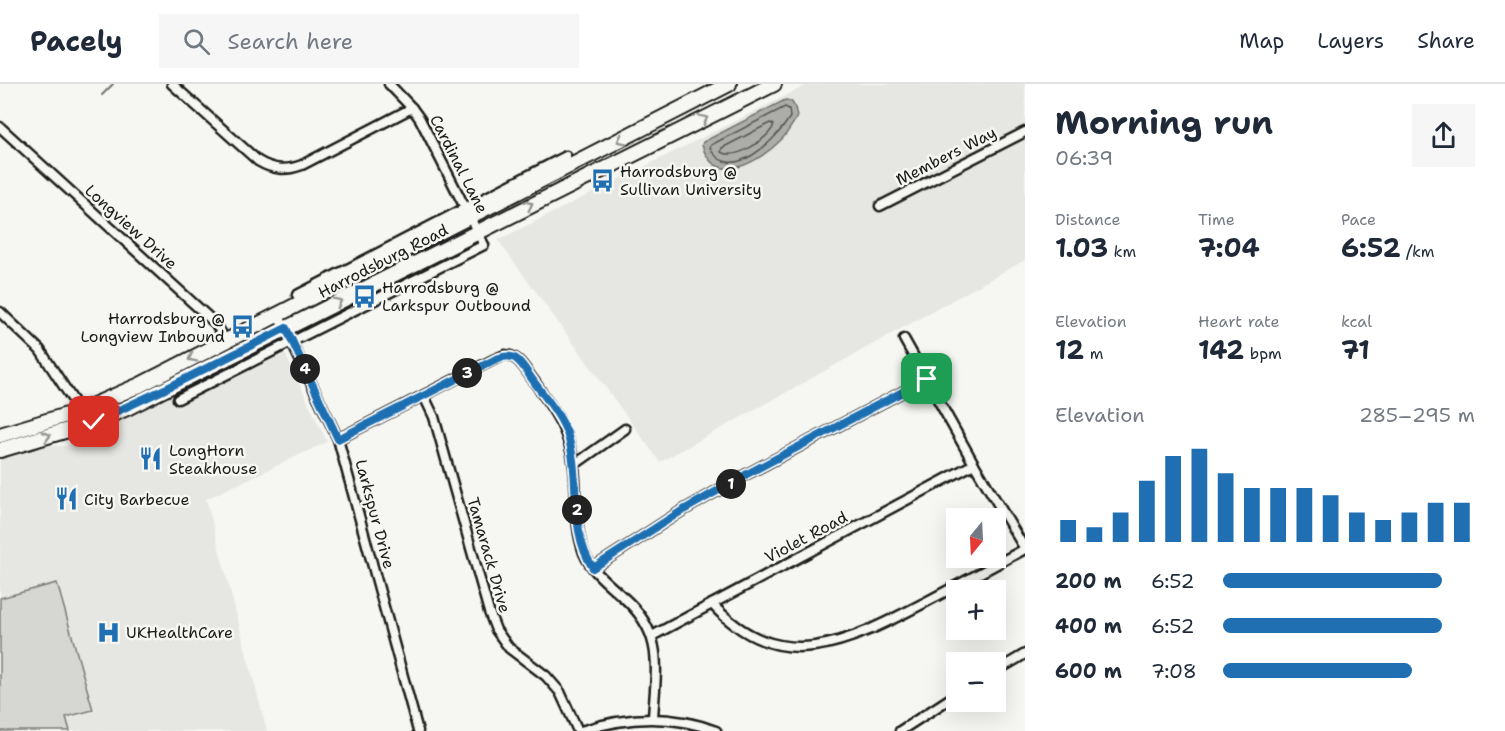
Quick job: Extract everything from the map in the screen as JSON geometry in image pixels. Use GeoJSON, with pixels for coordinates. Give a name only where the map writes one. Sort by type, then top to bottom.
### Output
{"type":"FeatureCollection","features":[{"type":"Feature","properties":{"kind":"main road","name":"Harrodsburg Road"},"geometry":{"type":"LineString","coordinates":[[0,435],[80,411],[140,385],[467,212],[729,84]]}},
{"type":"Feature","properties":{"kind":"main road","name":"Harrodsburg Road"},"geometry":{"type":"LineString","coordinates":[[0,450],[94,422],[138,402],[774,84]]}},
{"type":"Feature","properties":{"kind":"street"},"geometry":{"type":"LineString","coordinates":[[172,84],[258,161],[265,166],[281,170],[302,165],[412,108]]}},
{"type":"Feature","properties":{"kind":"street","name":"Cardinal Lane"},"geometry":{"type":"LineString","coordinates":[[388,84],[412,108],[429,136],[477,232]]}},
{"type":"Feature","properties":{"kind":"street","name":"Longview Drive"},"geometry":{"type":"LineString","coordinates":[[0,127],[216,324],[234,355]]}},
{"type":"Feature","properties":{"kind":"street","name":"Members Way"},"geometry":{"type":"LineString","coordinates":[[880,206],[1025,132]]}},
{"type":"Feature","properties":{"kind":"street"},"geometry":{"type":"LineString","coordinates":[[297,295],[467,212],[566,156]]}},
{"type":"Feature","properties":{"kind":"street"},"geometry":{"type":"LineString","coordinates":[[178,399],[484,245],[477,232]]}},
{"type":"Feature","properties":{"kind":"street"},"geometry":{"type":"LineString","coordinates":[[0,312],[48,360],[80,411],[94,422]]}},
{"type":"Feature","properties":{"kind":"street","name":"Larkspur Drive"},"geometry":{"type":"LineString","coordinates":[[278,314],[338,439],[418,731]]}},
{"type":"Feature","properties":{"kind":"street"},"geometry":{"type":"LineString","coordinates":[[712,604],[741,630],[765,642],[788,647],[829,644],[856,637],[887,623],[1025,549],[904,339]]}},
{"type":"Feature","properties":{"kind":"street"},"geometry":{"type":"LineString","coordinates":[[338,439],[505,355],[512,356],[524,366],[566,432],[574,465],[579,534],[584,552],[593,568],[605,582],[639,611],[652,636],[656,670],[653,718]]}},
{"type":"Feature","properties":{"kind":"street"},"geometry":{"type":"LineString","coordinates":[[593,568],[680,512],[927,379]]}},
{"type":"Feature","properties":{"kind":"street","name":"Tamarack Drive"},"geometry":{"type":"LineString","coordinates":[[424,396],[434,417],[496,630],[509,648],[553,684],[565,701],[580,731]]}},
{"type":"Feature","properties":{"kind":"street"},"geometry":{"type":"LineString","coordinates":[[574,465],[626,429]]}},
{"type":"Feature","properties":{"kind":"street","name":"Violet Road"},"geometry":{"type":"LineString","coordinates":[[652,636],[974,464]]}},
{"type":"Feature","properties":{"kind":"street"},"geometry":{"type":"LineString","coordinates":[[1006,665],[1025,654]]}},
{"type":"Feature","properties":{"kind":"street"},"geometry":{"type":"LineString","coordinates":[[900,731],[946,701]]}},
{"type":"Feature","properties":{"kind":"street"},"geometry":{"type":"LineString","coordinates":[[580,731],[625,720],[653,718],[679,721],[716,731]]}},
{"type":"Feature","properties":{"kind":"shaded area"},"geometry":{"type":"Polygon","coordinates":[[[809,84],[1025,84],[1025,260],[660,462],[498,240],[809,84]]]}},
{"type":"Feature","properties":{"kind":"shaded area"},"geometry":{"type":"Polygon","coordinates":[[[279,341],[327,442],[206,499],[267,731],[0,731],[0,445],[67,446],[279,341]]]}},
{"type":"Feature","properties":{"kind":"shaded area"},"geometry":{"type":"Polygon","coordinates":[[[57,583],[93,710],[66,717],[70,731],[0,731],[0,598],[57,583]]]}},
{"type":"Feature","properties":{"kind":"water"},"geometry":{"type":"Polygon","coordinates":[[[785,100],[791,101],[797,117],[781,140],[762,156],[738,167],[727,168],[717,166],[708,158],[702,145],[703,142],[785,100]]]}},
{"type":"Feature","properties":{"kind":"waterway"},"geometry":{"type":"LineString","coordinates":[[102,95],[113,84]]}},
{"type":"Feature","properties":{"kind":"place","name":"Harrodsburg @ Sullivan University"},"geometry":{"type":"Point","coordinates":[602,180]}},
{"type":"Feature","properties":{"kind":"place","name":"Harrodsburg @ Larkspur Outbound"},"geometry":{"type":"Point","coordinates":[364,296]}},
{"type":"Feature","properties":{"kind":"place","name":"Harrodsburg @ Longview Inbound"},"geometry":{"type":"Point","coordinates":[243,327]}},
{"type":"Feature","properties":{"kind":"place","name":"LongHorn Steakhouse"},"geometry":{"type":"Point","coordinates":[151,459]}},
{"type":"Feature","properties":{"kind":"place","name":"City Barbecue"},"geometry":{"type":"Point","coordinates":[66,499]}},
{"type":"Feature","properties":{"kind":"place","name":"UKHealthCare"},"geometry":{"type":"Point","coordinates":[108,632]}},
{"type":"Feature","properties":{"kind":"route"},"geometry":{"type":"LineString","coordinates":[[94,422],[129,407],[286,328],[338,439],[494,360],[510,355],[524,366],[566,432],[574,465],[579,534],[584,552],[593,568],[680,512],[747,474],[927,379]]}}]}
